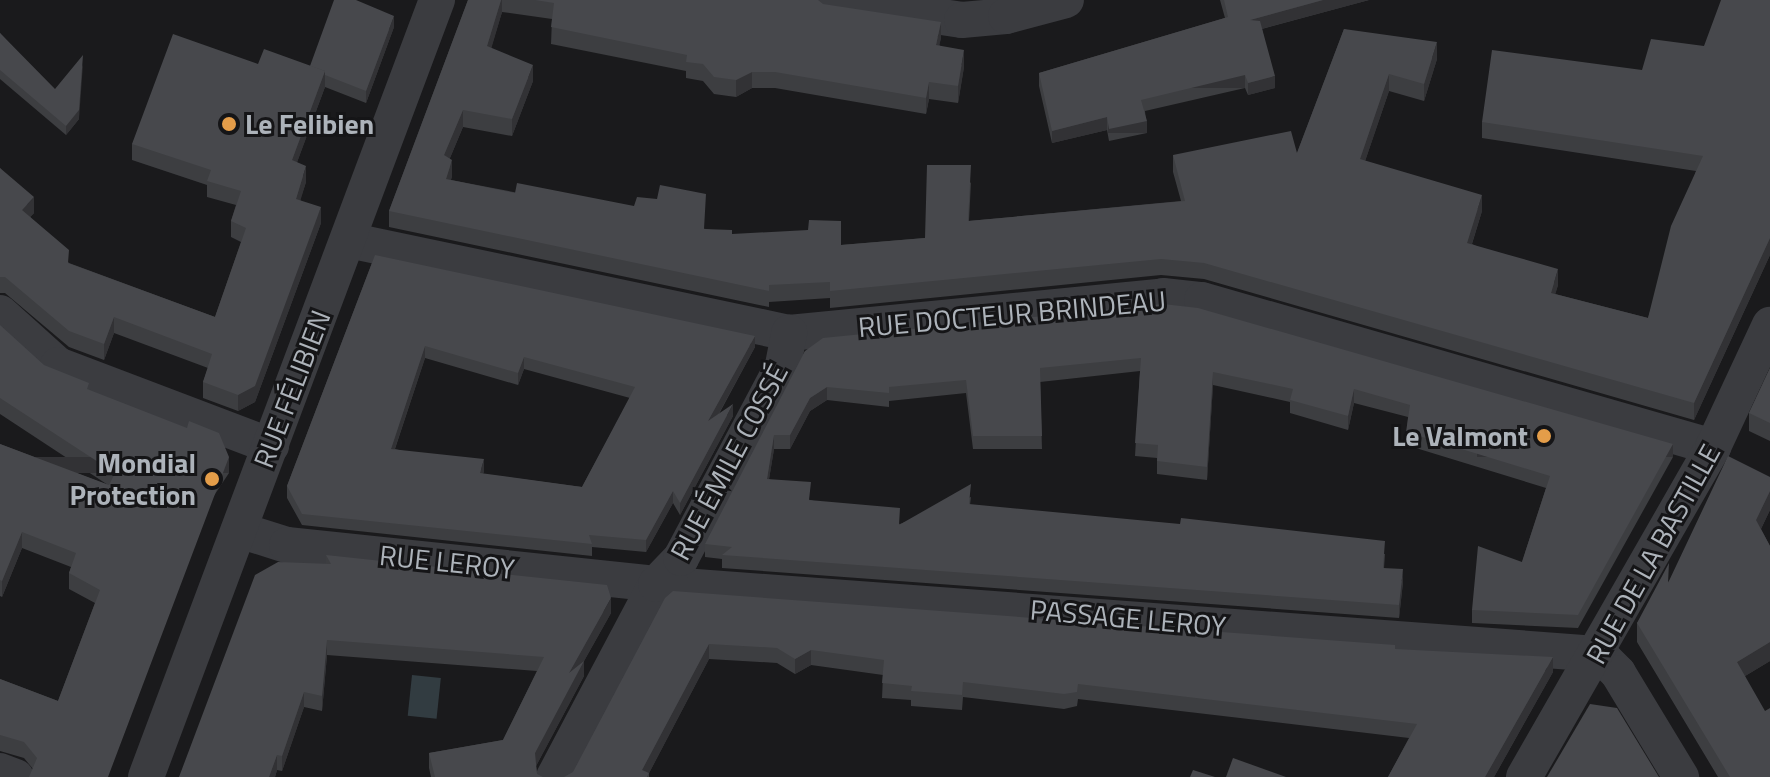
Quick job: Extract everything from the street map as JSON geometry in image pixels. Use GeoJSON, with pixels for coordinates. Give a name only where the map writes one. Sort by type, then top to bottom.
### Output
{"type":"FeatureCollection","features":[{"type":"Feature","properties":{"kind":"street","name":"RUE FÉLIBIEN"},"geometry":{"type":"LineString","coordinates":[[146,777],[437,0]]}},
{"type":"Feature","properties":{"kind":"street"},"geometry":{"type":"LineString","coordinates":[[827,0],[962,20],[1006,16],[1066,0]]}},
{"type":"Feature","properties":{"kind":"street","name":"RUE DOCTEUR BRINDEAU"},"geometry":{"type":"LineString","coordinates":[[348,240],[378,250],[789,333],[1163,296],[1202,300],[1713,447]]}},
{"type":"Feature","properties":{"kind":"street"},"geometry":{"type":"LineString","coordinates":[[0,313],[58,365],[271,446]]}},
{"type":"Feature","properties":{"kind":"street","name":"RUE DE LA BASTILLE"},"geometry":{"type":"LineString","coordinates":[[1524,777],[1599,654],[1713,447],[1770,325]]}},
{"type":"Feature","properties":{"kind":"street","name":"RUE ÉMILE COSSÉ"},"geometry":{"type":"LineString","coordinates":[[554,777],[656,584],[681,558],[747,434],[783,365],[789,333]]}},
{"type":"Feature","properties":{"kind":"street","name":"RUE LEROY"},"geometry":{"type":"LineString","coordinates":[[239,530],[287,545],[656,584]]}},
{"type":"Feature","properties":{"kind":"street","name":"PASSAGE LEROY"},"geometry":{"type":"LineString","coordinates":[[656,584],[1599,654]]}},
{"type":"Feature","properties":{"kind":"street"},"geometry":{"type":"LineString","coordinates":[[1599,654],[1618,673],[1681,777]]}},
{"type":"Feature","properties":{"kind":"street"},"geometry":{"type":"LineString","coordinates":[[0,771],[16,777]]}},
{"type":"Feature","properties":{"kind":"shaded area"},"geometry":{"type":"Polygon","coordinates":[[[412,675],[441,678],[437,719],[408,716],[412,675]]]}},
{"type":"Feature","properties":{"kind":"building"},"geometry":{"type":"Polygon","coordinates":[[[334,0],[356,0],[394,16],[366,91],[310,66],[334,0]]]}},
{"type":"Feature","properties":{"kind":"building"},"geometry":{"type":"Polygon","coordinates":[[[468,0],[501,0],[487,46],[533,65],[512,119],[463,110],[444,155],[452,160],[446,179],[515,193],[517,183],[634,206],[637,197],[657,199],[660,185],[706,194],[704,229],[732,230],[732,234],[808,230],[809,220],[841,221],[841,245],[925,238],[927,165],[971,165],[968,221],[1185,201],[1173,155],[1291,131],[1297,153],[1344,29],[1437,42],[1424,84],[1389,74],[1360,159],[1482,195],[1467,243],[1558,269],[1551,293],[1648,318],[1671,226],[1703,156],[1482,122],[1492,50],[1642,70],[1651,39],[1704,46],[1721,0],[1770,0],[1770,238],[1694,403],[1204,263],[1161,259],[830,291],[830,282],[769,285],[769,291],[389,211],[468,0]]]}},
{"type":"Feature","properties":{"kind":"building"},"geometry":{"type":"Polygon","coordinates":[[[535,0],[818,0],[823,4],[941,22],[936,45],[964,50],[958,86],[929,82],[926,98],[775,72],[752,72],[736,80],[714,77],[703,64],[686,62],[687,55],[551,27],[554,3],[535,0]]]}},
{"type":"Feature","properties":{"kind":"building"},"geometry":{"type":"Polygon","coordinates":[[[1224,0],[1323,0],[1250,20],[1260,21],[1275,76],[1248,83],[1245,75],[1141,100],[1147,121],[1109,129],[1107,117],[1052,131],[1039,73],[1228,17],[1224,0]]]}},
{"type":"Feature","properties":{"kind":"building"},"geometry":{"type":"Polygon","coordinates":[[[0,33],[55,89],[83,55],[79,110],[66,126],[0,70],[0,33]]]}},
{"type":"Feature","properties":{"kind":"building"},"geometry":{"type":"Polygon","coordinates":[[[173,34],[258,64],[264,49],[325,71],[292,160],[306,166],[296,199],[321,207],[255,386],[238,395],[203,382],[212,354],[114,317],[104,344],[69,331],[5,277],[0,277],[0,168],[34,197],[22,210],[69,250],[68,263],[215,317],[246,228],[231,221],[241,191],[207,181],[211,170],[132,144],[173,34]]]}},
{"type":"Feature","properties":{"kind":"building"},"geometry":{"type":"Polygon","coordinates":[[[375,255],[755,336],[708,421],[733,404],[680,503],[673,491],[646,540],[589,535],[592,544],[302,514],[287,486],[375,255]],[[425,346],[391,449],[484,459],[480,473],[582,487],[635,387],[524,357],[518,373],[425,346]]]}},
{"type":"Feature","properties":{"kind":"building"},"geometry":{"type":"Polygon","coordinates":[[[1163,304],[1198,308],[1673,444],[1578,615],[1472,610],[1478,546],[1522,562],[1550,476],[1406,432],[1410,405],[1354,389],[1348,416],[1290,400],[1293,389],[1213,372],[1207,467],[1157,461],[1158,445],[1135,443],[1141,358],[1040,368],[1042,436],[973,436],[966,380],[889,387],[889,393],[827,387],[810,398],[790,435],[774,435],[767,479],[811,482],[809,500],[900,508],[899,525],[971,484],[969,504],[1180,524],[1181,518],[1385,541],[1383,568],[1403,569],[1399,605],[722,555],[732,547],[705,544],[805,351],[823,338],[1163,304]]]}},
{"type":"Feature","properties":{"kind":"building"},"geometry":{"type":"Polygon","coordinates":[[[0,325],[44,365],[89,383],[87,389],[187,428],[189,421],[219,433],[229,457],[108,777],[29,777],[37,758],[24,742],[0,735],[0,679],[58,701],[100,590],[69,573],[76,553],[22,532],[0,580],[0,444],[109,485],[115,473],[0,398],[0,325]]]}},
{"type":"Feature","properties":{"kind":"building"},"geometry":{"type":"Polygon","coordinates":[[[1770,368],[1770,423],[1749,413],[1770,368]]]}},
{"type":"Feature","properties":{"kind":"building"},"geometry":{"type":"Polygon","coordinates":[[[1728,456],[1770,477],[1770,491],[1756,520],[1770,546],[1770,642],[1737,662],[1765,711],[1770,708],[1770,777],[1730,777],[1637,623],[1669,563],[1668,583],[1728,456]]]}},
{"type":"Feature","properties":{"kind":"building"},"geometry":{"type":"Polygon","coordinates":[[[326,555],[607,585],[611,598],[569,673],[584,661],[535,753],[537,774],[543,777],[435,777],[429,753],[503,740],[544,657],[327,640],[322,696],[304,692],[282,756],[277,755],[269,777],[179,777],[255,575],[278,562],[331,564],[326,555]]]}},
{"type":"Feature","properties":{"kind":"building"},"geometry":{"type":"Polygon","coordinates":[[[673,591],[1395,645],[1395,649],[1553,657],[1485,777],[1388,777],[1417,724],[1078,684],[1077,692],[1064,694],[963,682],[962,695],[911,691],[912,686],[882,683],[884,660],[811,650],[795,659],[777,648],[709,644],[642,770],[649,773],[647,777],[564,777],[573,772],[665,598],[673,591]]]}},
{"type":"Feature","properties":{"kind":"building"},"geometry":{"type":"Polygon","coordinates":[[[1590,704],[1617,708],[1659,777],[1547,777],[1590,704]]]}},
{"type":"Feature","properties":{"kind":"building"},"geometry":{"type":"Polygon","coordinates":[[[1233,758],[1286,777],[1226,777],[1233,758]]]}},
{"type":"Feature","properties":{"kind":"building"},"geometry":{"type":"Polygon","coordinates":[[[1193,770],[1215,777],[1190,777],[1193,770]]]}},
{"type":"Feature","properties":{"kind":"place","name":"Le Felibien"},"geometry":{"type":"Point","coordinates":[229,124]}},
{"type":"Feature","properties":{"kind":"place","name":"Le Valmont"},"geometry":{"type":"Point","coordinates":[1544,436]}},
{"type":"Feature","properties":{"kind":"place","name":"Mondial Protection"},"geometry":{"type":"Point","coordinates":[212,479]}}]}
